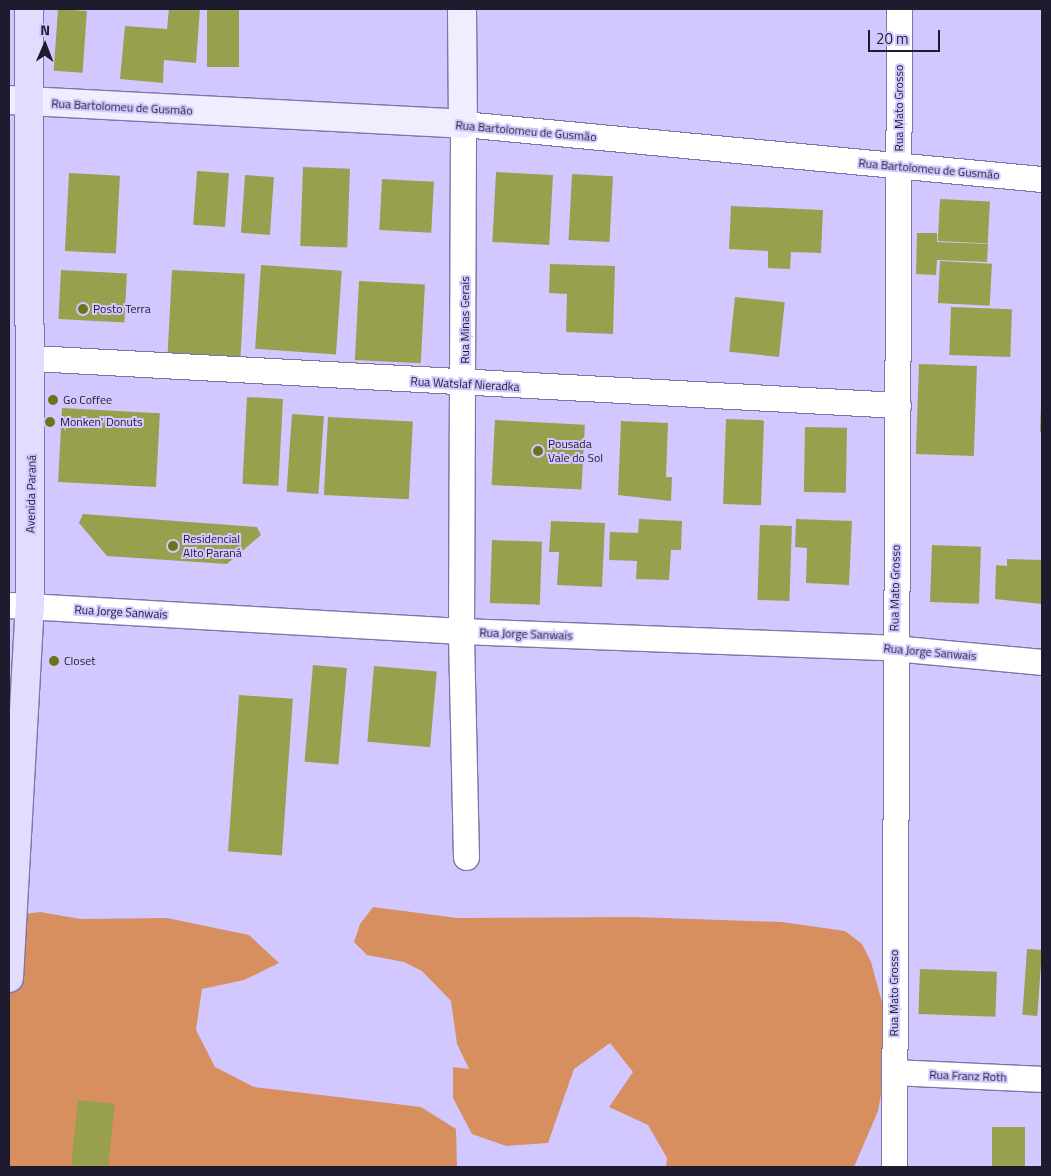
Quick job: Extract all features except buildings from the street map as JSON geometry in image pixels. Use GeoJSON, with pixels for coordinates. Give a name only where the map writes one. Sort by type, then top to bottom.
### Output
{"type":"FeatureCollection","features":[{"type":"Feature","properties":{"kind":"main road","name":"Avenida Paraná"},"geometry":{"type":"LineString","coordinates":[[9,978],[19,606],[33,358],[19,101],[29,9]]}},
{"type":"Feature","properties":{"kind":"main road","name":"Rua Minas Gerais"},"geometry":{"type":"LineString","coordinates":[[462,9],[464,124]]}},
{"type":"Feature","properties":{"kind":"main road","name":"Rua Bartolomeu de Gusmão"},"geometry":{"type":"LineString","coordinates":[[19,101],[464,124]]}},
{"type":"Feature","properties":{"kind":"street","name":"Rua Mato Grosso"},"geometry":{"type":"LineString","coordinates":[[894,1167],[894,648],[898,405],[899,9]]}},
{"type":"Feature","properties":{"kind":"street","name":"Rua Bartolomeu de Gusmão"},"geometry":{"type":"LineString","coordinates":[[464,124],[899,167],[1042,179]]}},
{"type":"Feature","properties":{"kind":"street","name":"Rua Minas Gerais"},"geometry":{"type":"LineString","coordinates":[[464,124],[466,384],[461,631],[466,857]]}},
{"type":"Feature","properties":{"kind":"street","name":"Rua Watslaf Nieradka"},"geometry":{"type":"LineString","coordinates":[[33,358],[466,384],[898,405]]}},
{"type":"Feature","properties":{"kind":"street","name":"Rua Jorge Sanwais"},"geometry":{"type":"LineString","coordinates":[[19,606],[461,631],[894,648],[1042,662]]}},
{"type":"Feature","properties":{"kind":"street","name":"Rua Franz Roth"},"geometry":{"type":"LineString","coordinates":[[894,1072],[1042,1079]]}},
{"type":"Feature","properties":{"kind":"shaded area"},"geometry":{"type":"Polygon","coordinates":[[[373,907],[457,918],[636,917],[782,922],[845,931],[862,944],[871,962],[883,1006],[882,1088],[878,1111],[854,1167],[666,1167],[667,1158],[648,1125],[609,1107],[633,1072],[610,1043],[574,1069],[548,1143],[506,1146],[472,1134],[453,1098],[453,1067],[469,1069],[457,1044],[451,1001],[422,971],[404,962],[367,955],[354,942],[360,924],[373,907]]]}},
{"type":"Feature","properties":{"kind":"shaded area"},"geometry":{"type":"Polygon","coordinates":[[[40,912],[81,919],[167,918],[249,935],[279,963],[244,980],[202,989],[196,1030],[215,1067],[254,1087],[421,1107],[456,1129],[457,1167],[9,1167],[9,916],[40,912]]]}},
{"type":"Feature","properties":{"kind":"place","name":"Posto Terra"},"geometry":{"type":"Point","coordinates":[83,309]}},
{"type":"Feature","properties":{"kind":"place","name":"Go Coffee"},"geometry":{"type":"Point","coordinates":[53,400]}},
{"type":"Feature","properties":{"kind":"place","name":"Monken' Donuts"},"geometry":{"type":"Point","coordinates":[50,422]}},
{"type":"Feature","properties":{"kind":"place","name":"Pousada Vale do Sol"},"geometry":{"type":"Point","coordinates":[538,451]}},
{"type":"Feature","properties":{"kind":"place","name":"Residencial Alto Paraná"},"geometry":{"type":"Point","coordinates":[173,546]}},
{"type":"Feature","properties":{"kind":"place","name":"Closet"},"geometry":{"type":"Point","coordinates":[54,661]}}]}
